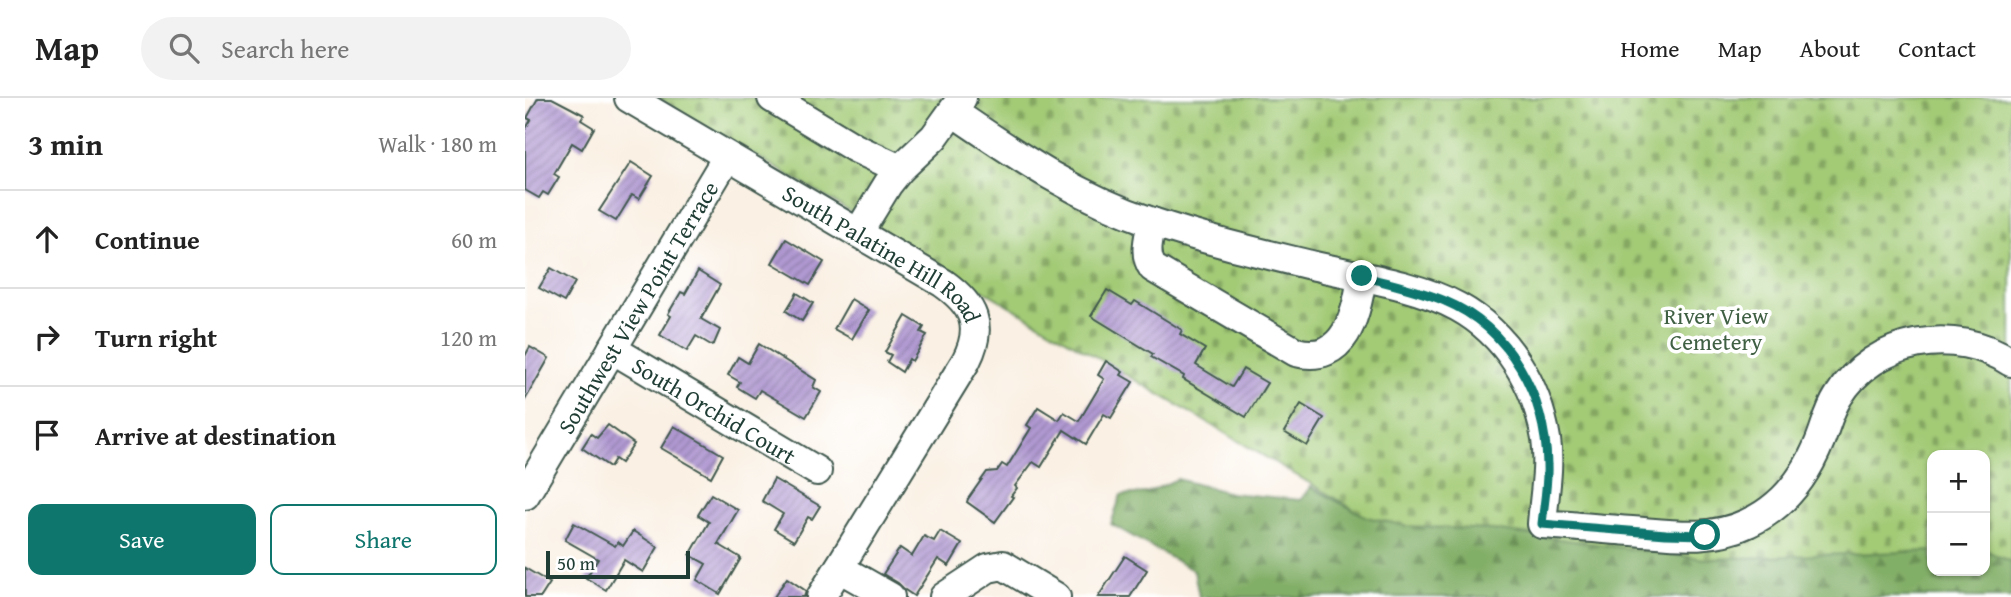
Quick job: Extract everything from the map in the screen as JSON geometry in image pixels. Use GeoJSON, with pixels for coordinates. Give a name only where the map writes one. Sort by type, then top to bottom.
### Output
{"type":"FeatureCollection","features":[{"type":"Feature","properties":{"kind":"street","name":"South Palatine Hill Road"},"geometry":{"type":"LineString","coordinates":[[629,98],[953,290],[966,303],[974,318],[973,348],[966,361],[821,597]]}},
{"type":"Feature","properties":{"kind":"street"},"geometry":{"type":"LineString","coordinates":[[772,98],[855,148],[900,169]]}},
{"type":"Feature","properties":{"kind":"street"},"geometry":{"type":"LineString","coordinates":[[858,233],[888,184],[934,137],[957,105],[1051,177],[1089,197],[1152,222],[1265,254],[1362,276],[1422,293],[1458,307],[1483,324],[1512,355],[1530,384],[1546,440],[1548,468],[1542,524],[1698,536],[1733,530],[1766,513],[1796,485],[1813,457],[1830,410],[1839,395],[1852,378],[1882,355],[1919,342],[1940,340],[1983,347],[2011,362]]}},
{"type":"Feature","properties":{"kind":"street","name":"Southwest View Point Terrace"},"geometry":{"type":"LineString","coordinates":[[525,495],[727,157]]}},
{"type":"Feature","properties":{"kind":"street"},"geometry":{"type":"LineString","coordinates":[[1152,222],[1147,253],[1148,262],[1153,268],[1296,352],[1306,355],[1328,350],[1343,338],[1352,321],[1362,276]]}},
{"type":"Feature","properties":{"kind":"street","name":"South Orchid Court"},"geometry":{"type":"LineString","coordinates":[[612,349],[817,471]]}},
{"type":"Feature","properties":{"kind":"street"},"geometry":{"type":"LineString","coordinates":[[944,597],[988,568],[1003,565],[1056,597]]}},
{"type":"Feature","properties":{"kind":"street"},"geometry":{"type":"LineString","coordinates":[[839,568],[890,597]]}},
{"type":"Feature","properties":{"kind":"green space","name":"River View Cemetery"},"geometry":{"type":"Polygon","coordinates":[[[658,98],[2011,98],[2011,562],[1990,552],[1990,450],[1927,450],[1927,551],[1706,559],[1493,530],[1407,526],[1367,517],[658,98]]]}},
{"type":"Feature","properties":{"kind":"green space"},"geometry":{"type":"Polygon","coordinates":[[[1177,479],[1230,493],[1300,500],[1311,487],[1367,517],[1407,526],[1493,530],[1706,559],[1927,551],[1927,576],[1990,576],[1990,552],[2011,562],[2011,597],[1199,597],[1194,571],[1111,524],[1121,495],[1147,493],[1177,479]]]}},
{"type":"Feature","properties":{"kind":"building"},"geometry":{"type":"Polygon","coordinates":[[[538,98],[552,98],[571,108],[584,115],[581,120],[594,128],[582,149],[572,143],[554,174],[559,177],[548,195],[543,192],[539,198],[525,190],[525,130],[531,120],[527,118],[538,98]]]}},
{"type":"Feature","properties":{"kind":"building"},"geometry":{"type":"Polygon","coordinates":[[[631,162],[653,176],[639,199],[632,195],[616,221],[599,211],[631,162]]]}},
{"type":"Feature","properties":{"kind":"building"},"geometry":{"type":"Polygon","coordinates":[[[786,239],[824,262],[810,285],[772,263],[786,239]]]}},
{"type":"Feature","properties":{"kind":"building"},"geometry":{"type":"Polygon","coordinates":[[[551,268],[575,282],[564,302],[539,288],[551,268]]]}},
{"type":"Feature","properties":{"kind":"building"},"geometry":{"type":"Polygon","coordinates":[[[698,271],[720,285],[701,319],[720,330],[714,344],[711,345],[696,336],[687,351],[660,335],[681,292],[685,294],[698,271]]]}},
{"type":"Feature","properties":{"kind":"building"},"geometry":{"type":"Polygon","coordinates":[[[1107,290],[1132,305],[1135,301],[1182,330],[1180,334],[1205,349],[1196,365],[1232,387],[1243,369],[1267,383],[1246,417],[1183,379],[1184,376],[1151,357],[1153,354],[1091,316],[1107,290]]]}},
{"type":"Feature","properties":{"kind":"building"},"geometry":{"type":"Polygon","coordinates":[[[797,293],[813,303],[802,321],[786,311],[797,293]]]}},
{"type":"Feature","properties":{"kind":"building"},"geometry":{"type":"Polygon","coordinates":[[[851,299],[869,310],[852,339],[834,329],[851,299]]]}},
{"type":"Feature","properties":{"kind":"building"},"geometry":{"type":"Polygon","coordinates":[[[906,316],[924,327],[921,332],[927,335],[912,361],[909,359],[902,372],[887,362],[891,355],[885,352],[906,316]]]}},
{"type":"Feature","properties":{"kind":"building"},"geometry":{"type":"Polygon","coordinates":[[[759,344],[816,380],[813,387],[821,392],[806,417],[760,390],[755,398],[737,387],[740,382],[728,375],[738,357],[748,363],[759,344]]]}},
{"type":"Feature","properties":{"kind":"building"},"geometry":{"type":"Polygon","coordinates":[[[530,347],[549,358],[525,400],[525,356],[530,347]]]}},
{"type":"Feature","properties":{"kind":"building"},"geometry":{"type":"Polygon","coordinates":[[[1106,361],[1133,382],[1111,418],[1104,414],[1086,444],[1064,430],[1041,467],[1033,462],[1015,486],[1017,488],[1011,496],[1013,497],[995,522],[967,502],[987,472],[997,471],[1002,464],[1007,467],[1031,428],[1027,425],[1038,407],[1059,420],[1064,412],[1079,421],[1104,379],[1098,375],[1106,361]]]}},
{"type":"Feature","properties":{"kind":"building"},"geometry":{"type":"Polygon","coordinates":[[[1301,404],[1324,418],[1307,446],[1284,432],[1301,404]]]}},
{"type":"Feature","properties":{"kind":"building"},"geometry":{"type":"Polygon","coordinates":[[[608,425],[634,444],[621,463],[615,459],[610,467],[582,448],[591,434],[597,438],[608,425]]]}},
{"type":"Feature","properties":{"kind":"building"},"geometry":{"type":"Polygon","coordinates":[[[674,426],[723,455],[711,477],[661,448],[674,426]]]}},
{"type":"Feature","properties":{"kind":"building"},"geometry":{"type":"Polygon","coordinates":[[[774,479],[820,506],[812,519],[808,517],[794,541],[774,529],[783,514],[762,501],[774,479]]]}},
{"type":"Feature","properties":{"kind":"building"},"geometry":{"type":"Polygon","coordinates":[[[711,494],[738,510],[718,544],[741,558],[720,594],[697,580],[706,564],[690,555],[709,522],[698,515],[711,494]]]}},
{"type":"Feature","properties":{"kind":"building"},"geometry":{"type":"Polygon","coordinates":[[[574,523],[615,546],[618,542],[623,546],[633,531],[658,547],[643,572],[624,560],[606,590],[586,578],[598,559],[565,540],[574,523]]]}},
{"type":"Feature","properties":{"kind":"building"},"geometry":{"type":"Polygon","coordinates":[[[940,531],[962,544],[949,566],[938,559],[914,596],[883,574],[900,548],[912,556],[924,536],[934,541],[940,531]]]}},
{"type":"Feature","properties":{"kind":"building"},"geometry":{"type":"Polygon","coordinates":[[[1125,556],[1147,570],[1130,597],[1098,597],[1125,556]]]}},
{"type":"Feature","properties":{"kind":"building"},"geometry":{"type":"Polygon","coordinates":[[[525,568],[550,583],[541,597],[525,597],[525,568]]]}},
{"type":"Feature","properties":{"kind":"building"},"geometry":{"type":"Polygon","coordinates":[[[787,578],[806,591],[804,597],[774,597],[787,578]]]}},
{"type":"Feature","properties":{"kind":"route"},"geometry":{"type":"LineString","coordinates":[[1362,276],[1444,300],[1458,307],[1483,324],[1523,370],[1537,403],[1546,440],[1548,468],[1542,524],[1705,535]]}}]}
